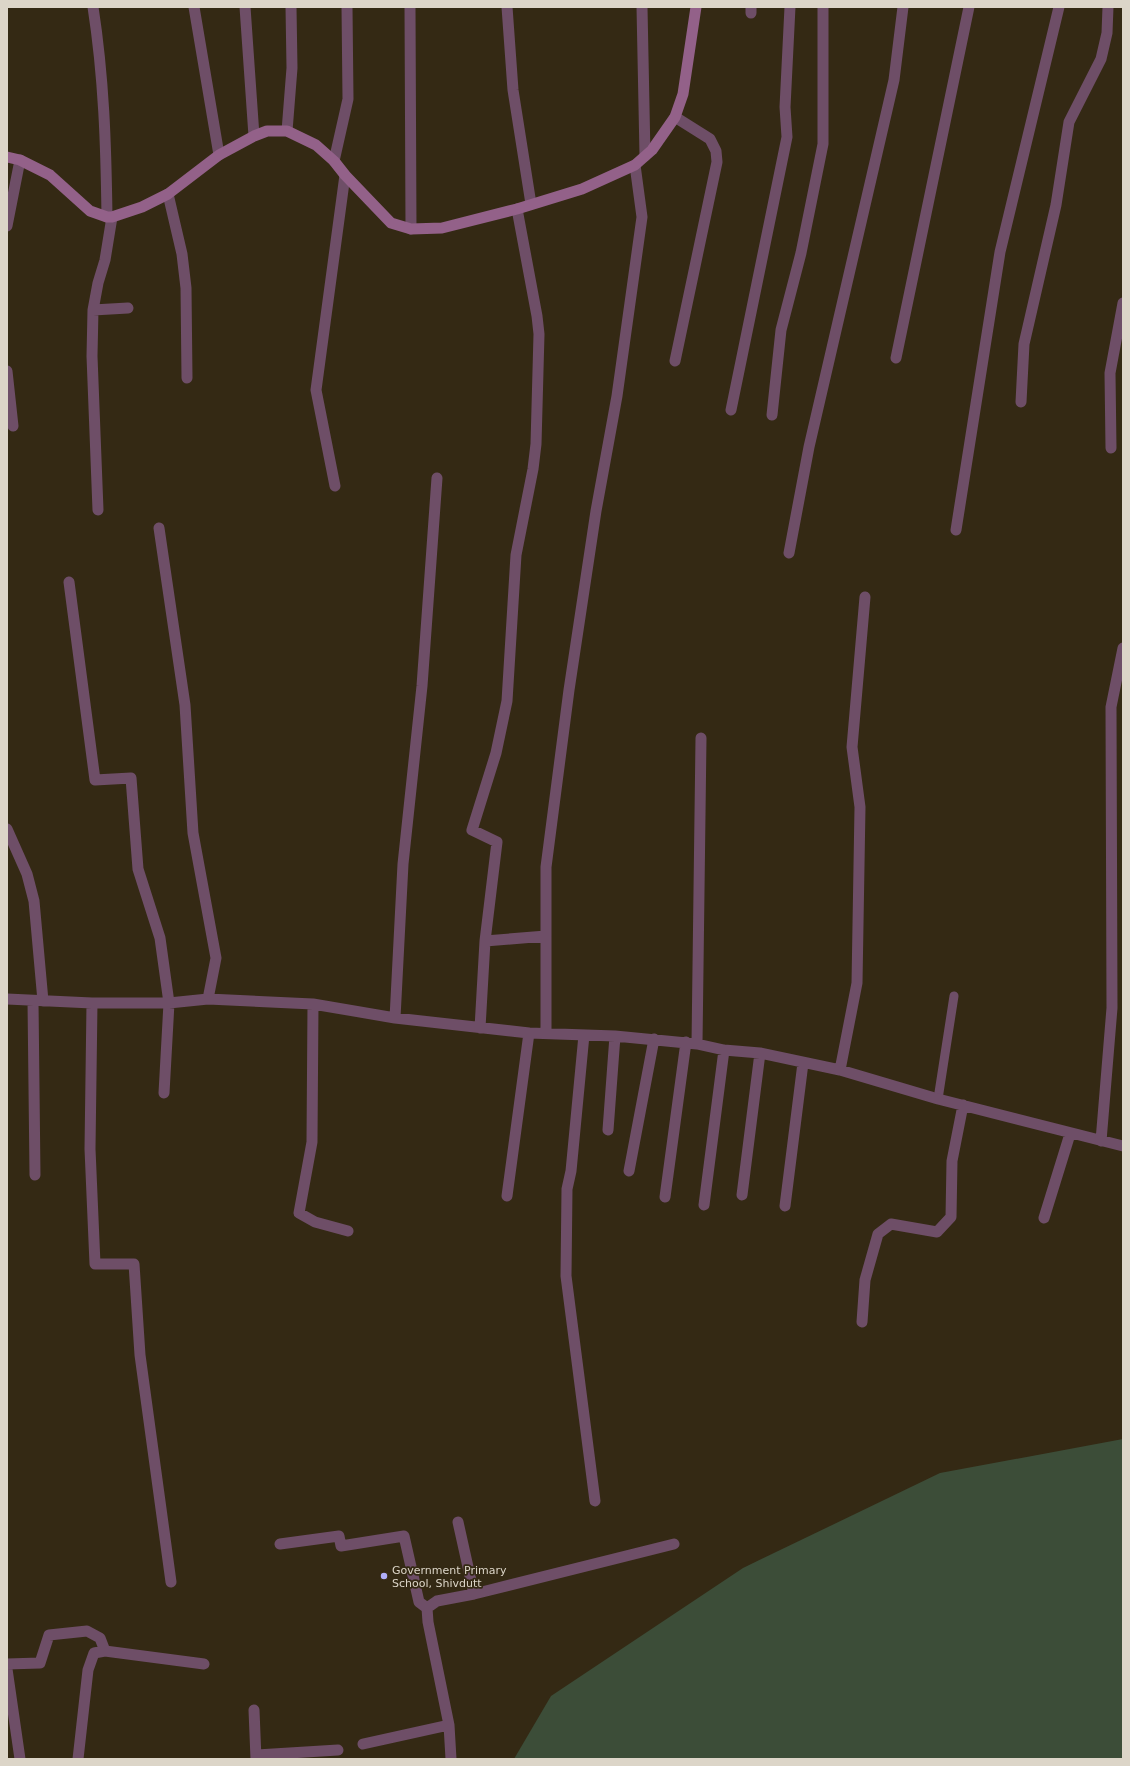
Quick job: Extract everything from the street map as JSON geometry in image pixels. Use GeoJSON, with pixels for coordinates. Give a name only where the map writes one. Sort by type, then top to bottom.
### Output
{"type":"FeatureCollection","features":[{"type":"Feature","properties":{"kind":"main road"},"geometry":{"type":"LineString","coordinates":[[7,157],[20,160],[50,175],[90,211],[110,217],[142,207],[168,194],[219,156],[254,136],[267,131],[286,131],[316,145],[334,161],[344,174],[391,223],[411,229],[442,228],[517,209],[582,189],[635,165],[645,156],[675,117],[683,94],[696,7]]}},
{"type":"Feature","properties":{"kind":"street"},"geometry":{"type":"LineString","coordinates":[[93,7],[99,44],[106,132],[110,217],[105,260],[98,283],[93,310],[92,356],[98,510]]}},
{"type":"Feature","properties":{"kind":"street"},"geometry":{"type":"LineString","coordinates":[[194,7],[219,156]]}},
{"type":"Feature","properties":{"kind":"street"},"geometry":{"type":"LineString","coordinates":[[245,7],[254,136]]}},
{"type":"Feature","properties":{"kind":"street"},"geometry":{"type":"LineString","coordinates":[[286,131],[292,68],[291,7]]}},
{"type":"Feature","properties":{"kind":"street"},"geometry":{"type":"LineString","coordinates":[[334,161],[348,99],[347,7]]}},
{"type":"Feature","properties":{"kind":"street"},"geometry":{"type":"LineString","coordinates":[[410,7],[411,229]]}},
{"type":"Feature","properties":{"kind":"street"},"geometry":{"type":"LineString","coordinates":[[507,7],[513,90],[531,204]]}},
{"type":"Feature","properties":{"kind":"street"},"geometry":{"type":"LineString","coordinates":[[642,7],[645,156]]}},
{"type":"Feature","properties":{"kind":"street"},"geometry":{"type":"LineString","coordinates":[[731,410],[787,136],[785,107],[790,7]]}},
{"type":"Feature","properties":{"kind":"street"},"geometry":{"type":"LineString","coordinates":[[772,414],[780,330],[801,253],[823,144],[823,7]]}},
{"type":"Feature","properties":{"kind":"street"},"geometry":{"type":"LineString","coordinates":[[789,553],[809,447],[894,80],[903,7]]}},
{"type":"Feature","properties":{"kind":"street"},"geometry":{"type":"LineString","coordinates":[[896,358],[969,7]]}},
{"type":"Feature","properties":{"kind":"street"},"geometry":{"type":"LineString","coordinates":[[956,530],[1000,252],[1059,7]]}},
{"type":"Feature","properties":{"kind":"street"},"geometry":{"type":"LineString","coordinates":[[1020,402],[1024,344],[1056,205],[1069,122],[1101,59],[1107,33],[1108,7]]}},
{"type":"Feature","properties":{"kind":"street"},"geometry":{"type":"LineString","coordinates":[[675,117],[710,139],[716,152],[717,162],[675,361]]}},
{"type":"Feature","properties":{"kind":"street"},"geometry":{"type":"LineString","coordinates":[[7,226],[20,160]]}},
{"type":"Feature","properties":{"kind":"street"},"geometry":{"type":"LineString","coordinates":[[546,1033],[546,868],[569,690],[596,511],[617,396],[642,217],[635,165]]}},
{"type":"Feature","properties":{"kind":"street"},"geometry":{"type":"LineString","coordinates":[[335,486],[316,390],[316,377],[344,174]]}},
{"type":"Feature","properties":{"kind":"street"},"geometry":{"type":"LineString","coordinates":[[168,194],[182,254],[186,288],[187,378]]}},
{"type":"Feature","properties":{"kind":"street"},"geometry":{"type":"LineString","coordinates":[[480,1028],[485,941],[497,842],[472,830],[496,752],[507,701],[516,555],[533,469],[538,425],[539,334],[517,209]]}},
{"type":"Feature","properties":{"kind":"street"},"geometry":{"type":"LineString","coordinates":[[1111,448],[1110,373],[1123,304]]}},
{"type":"Feature","properties":{"kind":"street"},"geometry":{"type":"LineString","coordinates":[[93,310],[128,308]]}},
{"type":"Feature","properties":{"kind":"street"},"geometry":{"type":"LineString","coordinates":[[7,371],[13,426]]}},
{"type":"Feature","properties":{"kind":"street"},"geometry":{"type":"LineString","coordinates":[[395,1018],[403,864],[422,686],[437,478]]}},
{"type":"Feature","properties":{"kind":"street"},"geometry":{"type":"LineString","coordinates":[[159,528],[185,705],[193,833],[216,958],[208,999]]}},
{"type":"Feature","properties":{"kind":"street"},"geometry":{"type":"LineString","coordinates":[[70,582],[95,780],[132,778],[138,870],[160,938],[169,1003],[164,1093]]}},
{"type":"Feature","properties":{"kind":"street"},"geometry":{"type":"LineString","coordinates":[[840,1070],[857,983],[860,807],[852,739],[865,597]]}},
{"type":"Feature","properties":{"kind":"street"},"geometry":{"type":"LineString","coordinates":[[1100,1141],[1112,1008],[1111,707],[1123,648]]}},
{"type":"Feature","properties":{"kind":"street"},"geometry":{"type":"LineString","coordinates":[[665,1197],[691,1043],[698,886],[701,738]]}},
{"type":"Feature","properties":{"kind":"street"},"geometry":{"type":"LineString","coordinates":[[7,829],[27,874],[32,894],[38,1001],[35,1175]]}},
{"type":"Feature","properties":{"kind":"street"},"geometry":{"type":"LineString","coordinates":[[485,941],[546,936]]}},
{"type":"Feature","properties":{"kind":"street"},"geometry":{"type":"LineString","coordinates":[[7,999],[92,1003],[169,1003],[208,999],[313,1004],[395,1018],[480,1028],[530,1033],[615,1036],[691,1043],[724,1050],[760,1053],[840,1070],[938,1099],[1070,1134],[1123,1146]]}},
{"type":"Feature","properties":{"kind":"street"},"geometry":{"type":"LineString","coordinates":[[92,1003],[90,1148],[95,1264],[134,1264],[140,1355],[171,1582]]}},
{"type":"Feature","properties":{"kind":"street"},"geometry":{"type":"LineString","coordinates":[[313,1004],[312,1142],[299,1213],[315,1222],[348,1231]]}},
{"type":"Feature","properties":{"kind":"street"},"geometry":{"type":"LineString","coordinates":[[507,1196],[530,1033]]}},
{"type":"Feature","properties":{"kind":"street"},"geometry":{"type":"LineString","coordinates":[[584,1035],[571,1171],[567,1189],[566,1276],[595,1501]]}},
{"type":"Feature","properties":{"kind":"street"},"geometry":{"type":"LineString","coordinates":[[608,1130],[615,1036]]}},
{"type":"Feature","properties":{"kind":"street"},"geometry":{"type":"LineString","coordinates":[[629,1171],[654,1039]]}},
{"type":"Feature","properties":{"kind":"street"},"geometry":{"type":"LineString","coordinates":[[704,1205],[724,1050]]}},
{"type":"Feature","properties":{"kind":"street"},"geometry":{"type":"LineString","coordinates":[[742,1195],[760,1053]]}},
{"type":"Feature","properties":{"kind":"street"},"geometry":{"type":"LineString","coordinates":[[785,1206],[803,1063]]}},
{"type":"Feature","properties":{"kind":"street"},"geometry":{"type":"LineString","coordinates":[[862,1322],[865,1280],[878,1234],[891,1224],[937,1232],[951,1216],[952,1161],[963,1105]]}},
{"type":"Feature","properties":{"kind":"street"},"geometry":{"type":"LineString","coordinates":[[1044,1218],[1070,1134]]}},
{"type":"Feature","properties":{"kind":"street"},"geometry":{"type":"LineString","coordinates":[[458,1522],[474,1594]]}},
{"type":"Feature","properties":{"kind":"street"},"geometry":{"type":"LineString","coordinates":[[280,1544],[339,1536],[341,1546],[404,1536],[419,1602],[427,1608],[428,1622],[449,1725],[451,1759]]}},
{"type":"Feature","properties":{"kind":"street"},"geometry":{"type":"LineString","coordinates":[[427,1608],[437,1602],[674,1544]]}},
{"type":"Feature","properties":{"kind":"street"},"geometry":{"type":"LineString","coordinates":[[7,1664],[40,1663],[49,1635],[87,1631],[100,1638],[106,1651]]}},
{"type":"Feature","properties":{"kind":"street"},"geometry":{"type":"LineString","coordinates":[[78,1759],[88,1670],[94,1653],[106,1651],[204,1664]]}},
{"type":"Feature","properties":{"kind":"street"},"geometry":{"type":"LineString","coordinates":[[7,1674],[20,1759]]}},
{"type":"Feature","properties":{"kind":"street"},"geometry":{"type":"LineString","coordinates":[[254,1710],[256,1757],[338,1750]]}},
{"type":"Feature","properties":{"kind":"street"},"geometry":{"type":"LineString","coordinates":[[363,1744],[449,1725]]}},
{"type":"Feature","properties":{"kind":"lane"},"geometry":{"type":"LineString","coordinates":[[938,1099],[954,996]]}},
{"type":"Feature","properties":{"kind":"green space"},"geometry":{"type":"Polygon","coordinates":[[[1123,1439],[1123,1759],[514,1759],[551,1696],[743,1568],[940,1473],[1123,1439]]]}},
{"type":"Feature","properties":{"kind":"place","name":"Government Primary School, Shivdutt"},"geometry":{"type":"Point","coordinates":[384,1576]}}]}
